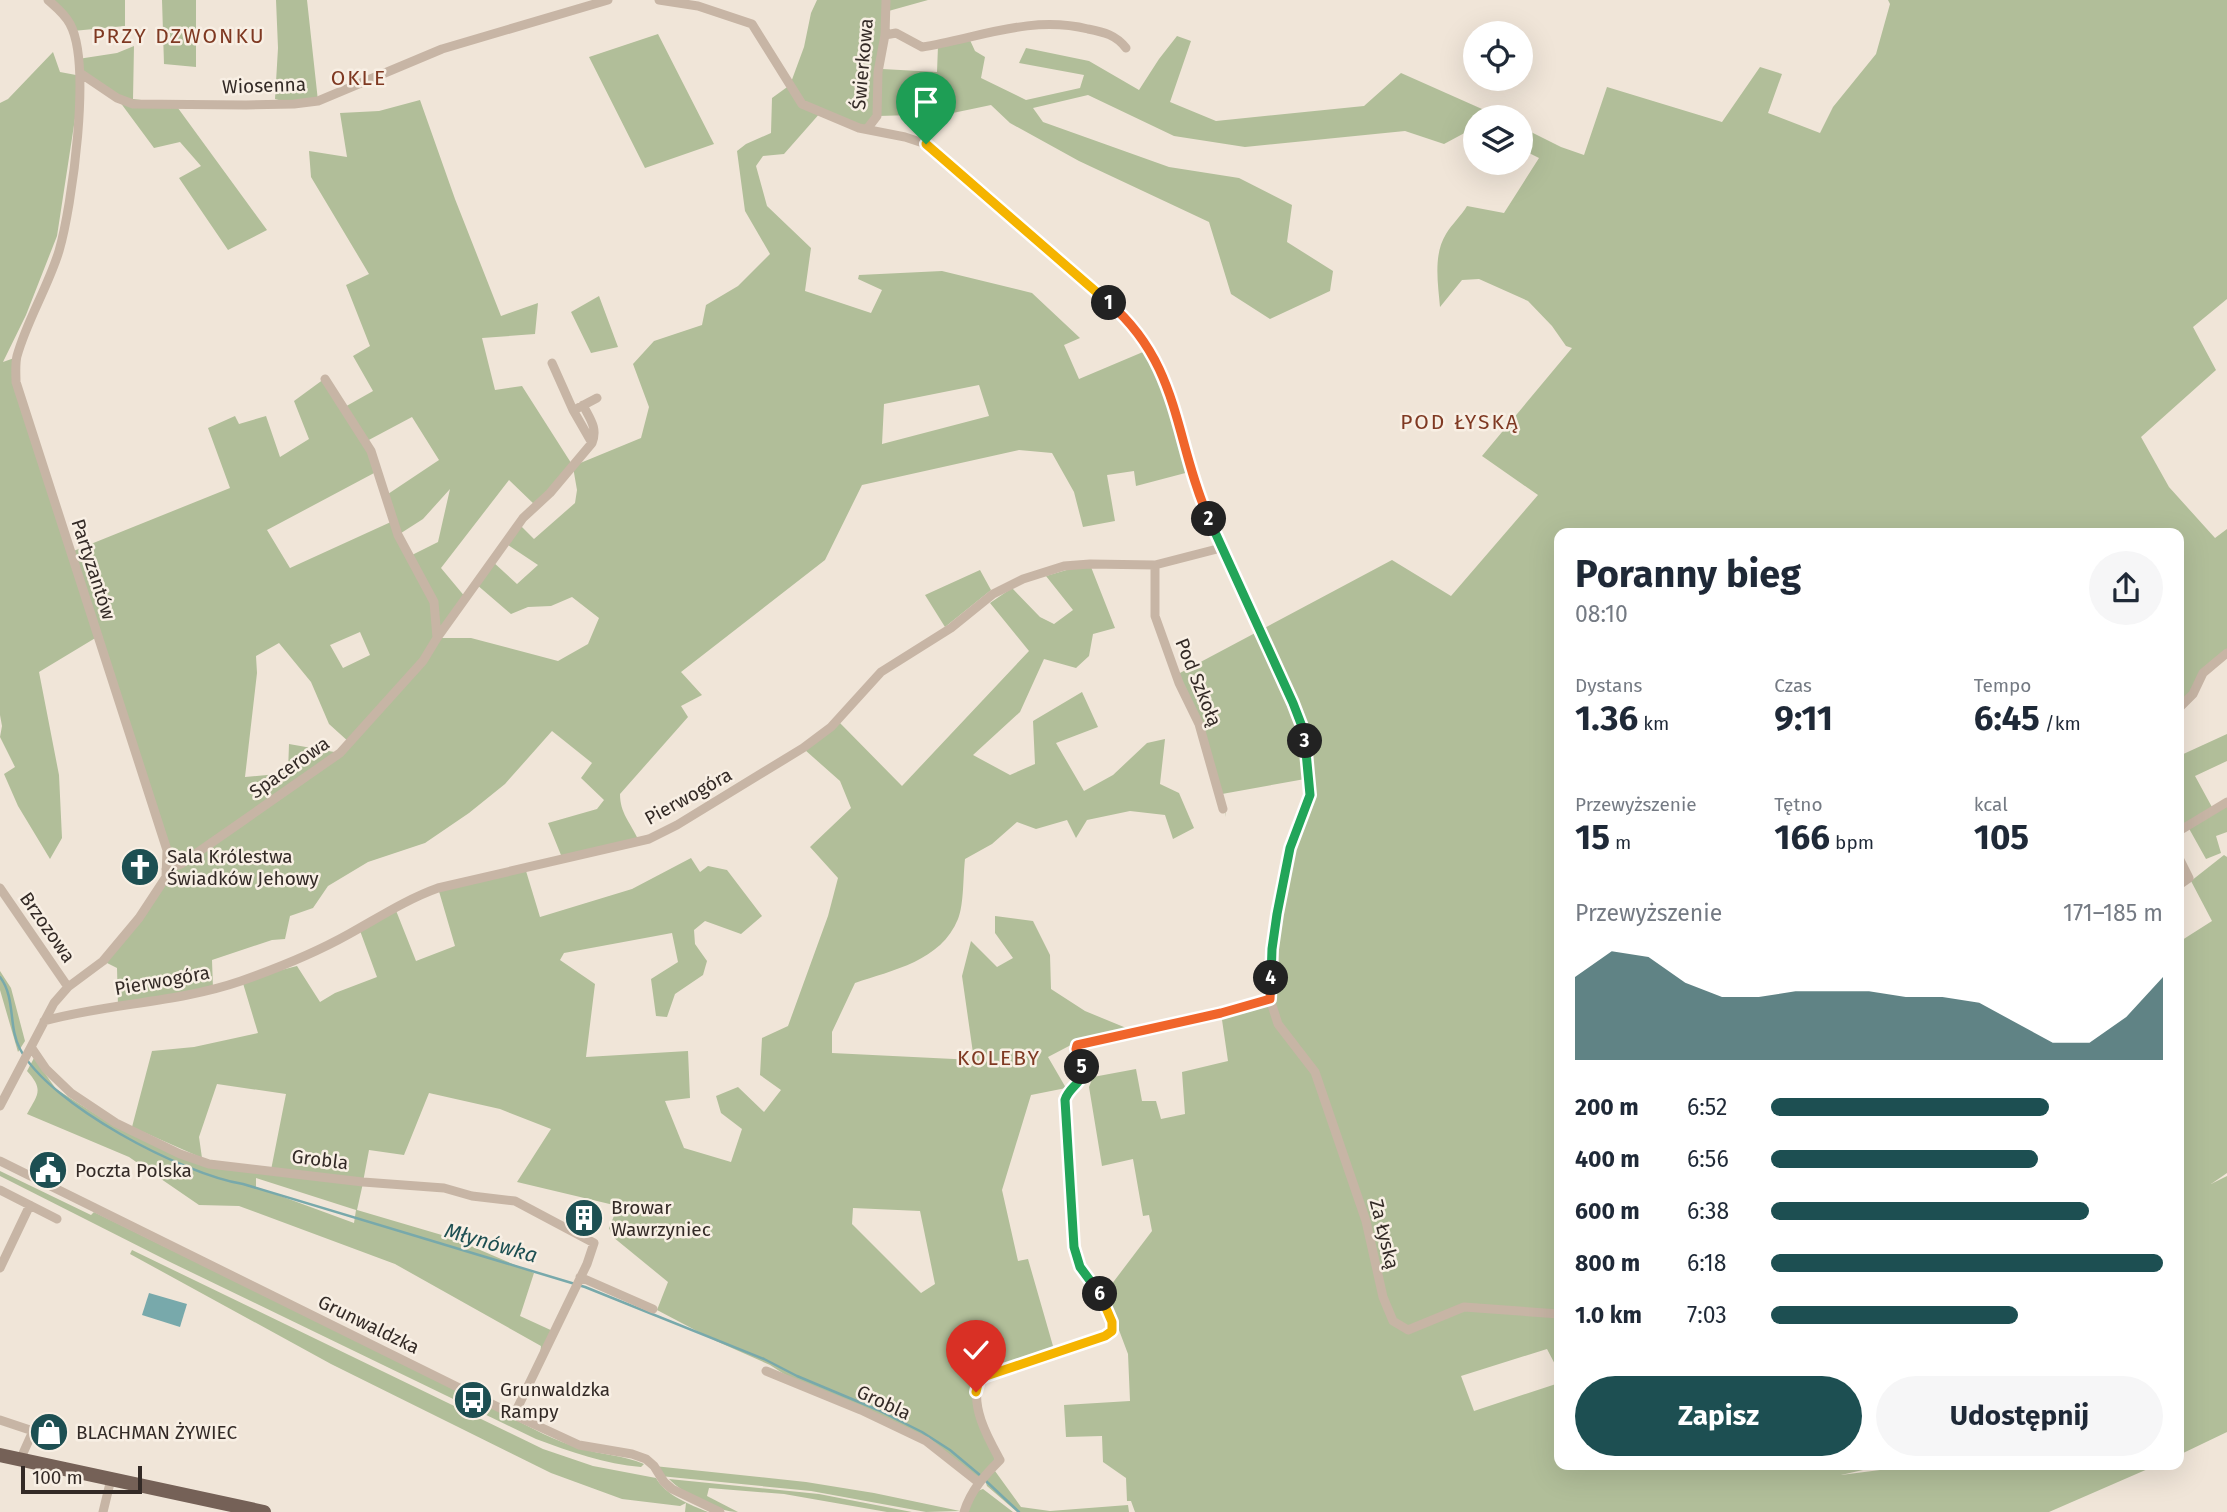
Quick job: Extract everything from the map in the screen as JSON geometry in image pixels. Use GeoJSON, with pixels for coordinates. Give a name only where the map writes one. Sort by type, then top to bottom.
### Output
{"type":"FeatureCollection","features":[{"type":"Feature","properties":{"kind":"main road"},"geometry":{"type":"LineString","coordinates":[[0,1455],[264,1512]]}},
{"type":"Feature","properties":{"kind":"street","name":"Partyzantów"},"geometry":{"type":"LineString","coordinates":[[48,0],[70,24],[80,73],[70,199],[59,252],[17,357],[16,382],[167,850],[166,869]]}},
{"type":"Feature","properties":{"kind":"street","name":"Wiosenna"},"geometry":{"type":"LineString","coordinates":[[80,73],[117,98],[133,104],[246,105],[318,101],[442,49],[608,0]]}},
{"type":"Feature","properties":{"kind":"street"},"geometry":{"type":"LineString","coordinates":[[659,0],[698,6],[752,24],[802,104],[859,128],[905,136],[926,144],[1127,318],[1150,349],[1164,378],[1204,508],[1303,729],[1310,795],[1290,848],[1277,914],[1272,949],[1270,999],[1221,1013],[1077,1045],[1083,1076],[1067,1093],[1065,1100],[1074,1247],[1080,1267],[1097,1287],[1104,1301],[1112,1322],[1112,1331],[1105,1336],[979,1380],[976,1392],[983,1424],[1000,1460],[978,1482],[964,1512]]}},
{"type":"Feature","properties":{"kind":"street","name":"Świerkowa"},"geometry":{"type":"LineString","coordinates":[[867,129],[877,117],[878,72],[885,35],[886,0]]}},
{"type":"Feature","properties":{"kind":"street"},"geometry":{"type":"LineString","coordinates":[[885,35],[896,33],[922,47],[1009,27],[1036,24],[1074,25],[1113,35],[1126,48]]}},
{"type":"Feature","properties":{"kind":"street"},"geometry":{"type":"LineString","coordinates":[[552,363],[573,410],[592,443]]}},
{"type":"Feature","properties":{"kind":"street"},"geometry":{"type":"LineString","coordinates":[[324,379],[371,451],[398,535],[434,602],[437,638]]}},
{"type":"Feature","properties":{"kind":"street"},"geometry":{"type":"LineString","coordinates":[[573,410],[597,398]]}},
{"type":"Feature","properties":{"kind":"street"},"geometry":{"type":"LineString","coordinates":[[583,405],[596,434],[592,443]]}},
{"type":"Feature","properties":{"kind":"street","name":"Spacerowa"},"geometry":{"type":"LineString","coordinates":[[166,869],[181,864],[340,753],[424,661],[437,638],[523,517],[550,493],[592,443]]}},
{"type":"Feature","properties":{"kind":"street","name":"Pierwogóra"},"geometry":{"type":"LineString","coordinates":[[44,1021],[82,1010],[203,993],[242,981],[293,960],[345,936],[422,893],[649,839],[739,789],[803,748],[831,727],[881,672],[951,628],[993,594],[1023,579],[1064,566],[1155,565],[1221,548]]}},
{"type":"Feature","properties":{"kind":"street","name":"Pod Szkołą"},"geometry":{"type":"LineString","coordinates":[[1155,565],[1155,616],[1179,683],[1199,724],[1223,809]]}},
{"type":"Feature","properties":{"kind":"street"},"geometry":{"type":"LineString","coordinates":[[2184,703],[2193,694],[2203,674],[2227,653]]}},
{"type":"Feature","properties":{"kind":"street"},"geometry":{"type":"LineString","coordinates":[[2184,828],[2227,802]]}},
{"type":"Feature","properties":{"kind":"street"},"geometry":{"type":"LineString","coordinates":[[0,1106],[54,1003],[68,986],[103,961],[139,918],[166,877],[166,869]]}},
{"type":"Feature","properties":{"kind":"street","name":"Brzozowa"},"geometry":{"type":"LineString","coordinates":[[0,888],[68,986]]}},
{"type":"Feature","properties":{"kind":"street","name":"Za Łyską"},"geometry":{"type":"LineString","coordinates":[[1270,999],[1278,1024],[1315,1072],[1366,1221],[1383,1297],[1393,1321],[1408,1331],[1464,1307],[1554,1314]]}},
{"type":"Feature","properties":{"kind":"street","name":"Grobla"},"geometry":{"type":"LineString","coordinates":[[31,1047],[46,1069],[71,1093],[116,1123],[180,1154],[209,1164],[363,1182],[444,1188],[472,1196],[515,1201],[594,1243],[514,1415]]}},
{"type":"Feature","properties":{"kind":"street","name":"Grunwaldzka"},"geometry":{"type":"LineString","coordinates":[[0,1161],[514,1415],[579,1445],[632,1454],[646,1460],[672,1489],[720,1512]]}},
{"type":"Feature","properties":{"kind":"street"},"geometry":{"type":"LineString","coordinates":[[0,1190],[57,1219]]}},
{"type":"Feature","properties":{"kind":"street"},"geometry":{"type":"LineString","coordinates":[[1,1264],[30,1205]]}},
{"type":"Feature","properties":{"kind":"street"},"geometry":{"type":"LineString","coordinates":[[580,1277],[653,1309]]}},
{"type":"Feature","properties":{"kind":"street","name":"Grobla"},"geometry":{"type":"LineString","coordinates":[[766,1371],[862,1410],[926,1441],[978,1482]]}},
{"type":"Feature","properties":{"kind":"street"},"geometry":{"type":"LineString","coordinates":[[0,1420],[33,1431],[20,1460]]}},
{"type":"Feature","properties":{"kind":"street"},"geometry":{"type":"LineString","coordinates":[[103,1512],[111,1479]]}},
{"type":"Feature","properties":{"kind":"green space"},"geometry":{"type":"Polygon","coordinates":[[[48,0],[125,0],[125,26],[73,31],[48,0]]]}},
{"type":"Feature","properties":{"kind":"green space"},"geometry":{"type":"Polygon","coordinates":[[[162,0],[196,0],[196,67],[164,64],[162,0]]]}},
{"type":"Feature","properties":{"kind":"green space"},"geometry":{"type":"Polygon","coordinates":[[[276,0],[307,0],[318,101],[294,104],[275,99],[278,48],[276,0]]]}},
{"type":"Feature","properties":{"kind":"green space"},"geometry":{"type":"Polygon","coordinates":[[[817,0],[928,0],[885,12],[882,69],[937,72],[938,46],[969,38],[975,51],[985,57],[981,78],[1026,100],[1080,88],[1084,75],[1019,63],[1026,48],[1089,61],[1139,90],[1177,36],[1191,41],[1170,102],[1216,121],[1364,106],[1401,73],[1473,105],[1463,105],[1463,134],[1444,144],[1405,131],[1245,147],[1174,136],[1088,95],[1033,108],[1043,122],[1169,167],[1239,178],[1292,205],[1287,242],[1333,271],[1330,291],[1270,319],[1231,294],[1209,222],[1079,161],[1010,123],[991,105],[948,114],[878,116],[867,129],[821,112],[784,154],[763,156],[756,166],[767,206],[811,248],[805,291],[871,313],[882,290],[858,279],[859,275],[942,271],[1032,293],[1080,338],[1064,345],[1079,379],[1150,349],[1193,471],[1136,486],[1134,471],[1107,475],[1115,521],[1083,527],[1074,492],[1052,453],[1019,450],[862,485],[825,560],[681,672],[702,695],[681,706],[688,717],[620,794],[624,812],[638,839],[563,860],[548,823],[597,809],[604,800],[581,778],[592,763],[552,731],[505,784],[469,813],[425,843],[368,862],[328,886],[313,908],[290,916],[285,939],[272,940],[212,960],[213,989],[118,1006],[117,968],[103,961],[166,877],[167,850],[97,637],[39,672],[59,775],[62,838],[50,859],[18,806],[4,774],[15,767],[0,737],[0,103],[8,99],[53,52],[60,72],[76,75],[76,112],[57,236],[26,315],[3,362],[17,357],[16,382],[71,552],[230,488],[208,428],[235,416],[239,424],[266,416],[280,457],[309,439],[294,401],[324,379],[343,408],[373,391],[353,356],[370,346],[346,285],[369,274],[311,177],[309,151],[347,157],[340,113],[379,111],[420,100],[501,316],[538,303],[535,334],[482,338],[495,390],[522,386],[573,466],[641,438],[649,407],[633,364],[654,341],[702,325],[706,305],[738,286],[770,254],[745,211],[737,151],[771,133],[772,98],[790,85],[804,47],[811,13],[817,0]],[[979,385],[884,404],[882,444],[989,416],[979,385]],[[412,417],[365,442],[376,472],[267,530],[290,568],[393,521],[385,496],[439,460],[412,417]],[[573,467],[536,506],[509,480],[441,568],[466,598],[438,638],[471,638],[558,661],[588,644],[599,618],[572,597],[551,606],[528,607],[511,614],[476,584],[492,561],[517,584],[538,565],[505,543],[519,524],[534,539],[575,503],[577,490],[573,467]],[[450,489],[423,519],[398,535],[410,556],[438,542],[450,489]],[[360,632],[330,645],[343,668],[370,655],[360,632]],[[279,643],[256,656],[257,673],[245,777],[288,773],[289,744],[340,753],[350,743],[329,724],[311,682],[279,643]]]}},
{"type":"Feature","properties":{"kind":"green space"},"geometry":{"type":"Polygon","coordinates":[[[1888,0],[2227,0],[2227,299],[2193,327],[2216,370],[2141,437],[2169,487],[2215,538],[2227,529],[2227,653],[2203,674],[2184,701],[2184,528],[1554,528],[1554,1362],[1547,1349],[1461,1376],[1474,1411],[1554,1385],[1554,1470],[1863,1470],[1841,1475],[1880,1470],[2146,1470],[2049,1512],[1135,1512],[1131,1501],[1127,1501],[1126,1478],[1103,1462],[1102,1436],[1066,1437],[1064,1405],[1130,1401],[1128,1354],[1105,1293],[1152,1231],[1149,1215],[1143,1216],[1133,1159],[1102,1166],[1089,1087],[1093,1077],[1136,1069],[1142,1101],[1156,1101],[1161,1119],[1185,1114],[1182,1072],[1228,1061],[1221,1013],[1270,999],[1272,949],[1290,848],[1310,795],[1305,779],[1222,794],[1226,817],[1206,748],[1178,674],[1392,560],[1451,596],[1538,495],[1482,456],[1572,348],[1566,346],[1552,326],[1528,301],[1479,279],[1462,280],[1440,307],[1438,279],[1442,242],[1467,206],[1504,213],[1528,175],[1533,175],[1533,167],[1539,158],[1533,155],[1533,133],[1584,155],[1607,87],[1722,122],[1760,67],[1782,74],[1768,113],[1820,133],[1833,107],[1876,54],[1890,4],[1888,0]]]}},
{"type":"Feature","properties":{"kind":"green space"},"geometry":{"type":"Polygon","coordinates":[[[658,34],[714,144],[645,168],[589,57],[658,34]]]}},
{"type":"Feature","properties":{"kind":"green space"},"geometry":{"type":"Polygon","coordinates":[[[134,46],[133,99],[175,104],[267,230],[228,250],[179,178],[201,166],[180,142],[154,148],[117,98],[80,73],[78,59],[117,53],[134,46]]]}},
{"type":"Feature","properties":{"kind":"green space"},"geometry":{"type":"Polygon","coordinates":[[[599,296],[618,347],[591,353],[571,312],[599,296]]]}},
{"type":"Feature","properties":{"kind":"green space"},"geometry":{"type":"Polygon","coordinates":[[[1091,567],[1115,628],[1093,634],[1089,656],[1076,668],[1044,659],[1020,712],[973,755],[1010,775],[1035,764],[1033,721],[1082,692],[1098,727],[1056,743],[1084,791],[1113,775],[1147,743],[1165,739],[1160,784],[1179,793],[1194,828],[1173,839],[1165,815],[1130,811],[1087,820],[1076,838],[1067,820],[1036,829],[1017,822],[992,844],[965,859],[960,913],[950,933],[940,945],[914,962],[855,983],[832,1032],[832,1053],[974,1060],[962,976],[971,941],[997,967],[1013,958],[995,933],[995,916],[1033,921],[1050,955],[1051,989],[1085,1011],[1136,1032],[1069,1046],[1048,1057],[1066,1088],[1031,1095],[1002,1190],[1018,1261],[1028,1259],[1055,1353],[979,1381],[976,1392],[995,1460],[979,1478],[929,1441],[784,1374],[657,1310],[668,1282],[613,1237],[609,1228],[618,1206],[517,1182],[551,1129],[500,1109],[429,1093],[404,1155],[369,1150],[363,1182],[271,1170],[286,1094],[217,1084],[199,1137],[202,1158],[132,1127],[152,1051],[194,1047],[258,1033],[242,980],[297,966],[320,1002],[335,993],[377,977],[359,928],[395,908],[416,961],[455,946],[438,888],[526,871],[540,917],[632,889],[691,858],[700,872],[708,866],[727,870],[762,916],[741,934],[705,921],[694,930],[695,944],[707,961],[703,975],[675,994],[667,1017],[656,1016],[651,979],[678,962],[672,933],[564,953],[560,960],[595,984],[586,1057],[688,1051],[690,1098],[665,1101],[684,1148],[731,1162],[742,1129],[721,1113],[716,1096],[738,1087],[764,1112],[781,1090],[760,1075],[762,1038],[788,1026],[828,916],[838,878],[810,847],[851,808],[840,781],[805,750],[839,722],[902,786],[1029,651],[990,603],[1012,588],[1040,617],[1054,624],[1073,610],[1046,576],[1070,569],[1091,567]],[[853,1208],[852,1224],[921,1293],[935,1284],[920,1211],[853,1208]]]}},
{"type":"Feature","properties":{"kind":"green space"},"geometry":{"type":"Polygon","coordinates":[[[980,570],[991,590],[945,627],[925,595],[980,570]]]}},
{"type":"Feature","properties":{"kind":"green space"},"geometry":{"type":"Polygon","coordinates":[[[2227,734],[2227,761],[2195,776],[2213,809],[2227,802],[2227,832],[2216,836],[2221,853],[2206,859],[2187,825],[2184,827],[2184,754],[2227,734]]]}},
{"type":"Feature","properties":{"kind":"green space"},"geometry":{"type":"Polygon","coordinates":[[[2224,855],[2227,857],[2227,1173],[2211,1184],[2227,1176],[2227,1432],[2184,1453],[2184,939],[2212,921],[2191,881],[2224,855]]]}},
{"type":"Feature","properties":{"kind":"green space"},"geometry":{"type":"Polygon","coordinates":[[[0,971],[11,988],[25,1041],[18,1052],[0,990],[0,971]]]}},
{"type":"Feature","properties":{"kind":"green space"},"geometry":{"type":"Polygon","coordinates":[[[34,1058],[56,1089],[111,1124],[176,1155],[363,1183],[357,1210],[452,1238],[534,1273],[520,1316],[555,1332],[539,1365],[541,1346],[395,1264],[239,1206],[199,1205],[129,1157],[27,1114],[38,1092],[36,1083],[27,1071],[34,1058]],[[256,1178],[256,1187],[354,1223],[356,1210],[256,1178]]]}},
{"type":"Feature","properties":{"kind":"green space"},"geometry":{"type":"Polygon","coordinates":[[[0,1171],[91,1215],[94,1212],[455,1389],[455,1392],[482,1408],[485,1404],[568,1444],[644,1464],[641,1467],[601,1460],[536,1439],[168,1261],[0,1176],[0,1171]]]}},
{"type":"Feature","properties":{"kind":"green space"},"geometry":{"type":"Polygon","coordinates":[[[132,1250],[543,1449],[593,1466],[656,1478],[666,1490],[686,1503],[680,1506],[622,1499],[551,1473],[331,1364],[130,1254],[132,1250]]]}},
{"type":"Feature","properties":{"kind":"green space"},"geometry":{"type":"Polygon","coordinates":[[[654,1466],[806,1482],[960,1511],[926,1512],[811,1491],[660,1476],[654,1466]]]}},
{"type":"Feature","properties":{"kind":"green space"},"geometry":{"type":"Polygon","coordinates":[[[995,1471],[1021,1507],[1050,1511],[1128,1505],[1129,1512],[1017,1512],[987,1486],[985,1480],[995,1471]]]}},
{"type":"Feature","properties":{"kind":"green space"},"geometry":{"type":"Polygon","coordinates":[[[669,1479],[819,1494],[912,1512],[887,1512],[784,1494],[709,1488],[707,1496],[738,1512],[730,1511],[701,1501],[669,1479]]]}},
{"type":"Feature","properties":{"kind":"green space"},"geometry":{"type":"Polygon","coordinates":[[[983,1489],[1013,1512],[967,1512],[977,1491],[983,1489]]]}},
{"type":"Feature","properties":{"kind":"green space"},"geometry":{"type":"Polygon","coordinates":[[[686,1503],[708,1512],[685,1512],[686,1503]]]}},
{"type":"Feature","properties":{"kind":"water"},"geometry":{"type":"Polygon","coordinates":[[[149,1293],[187,1304],[180,1327],[142,1315],[149,1293]]]}},
{"type":"Feature","properties":{"kind":"waterway","name":"Młynówka"},"geometry":{"type":"LineString","coordinates":[[0,977],[8,994],[16,1040],[36,1070],[88,1114],[154,1152],[217,1178],[585,1287],[764,1359],[878,1410],[922,1432],[950,1450],[981,1476]]}},
{"type":"Feature","properties":{"kind":"waterway","name":"Młynówka"},"geometry":{"type":"LineString","coordinates":[[986,1481],[1019,1512]]}},
{"type":"Feature","properties":{"kind":"place","name":"Sala Królestwa Świadków Jehowy"},"geometry":{"type":"Point","coordinates":[140,867]}},
{"type":"Feature","properties":{"kind":"place","name":"Poczta Polska"},"geometry":{"type":"Point","coordinates":[48,1170]}},
{"type":"Feature","properties":{"kind":"place","name":"Browar Wawrzyniec"},"geometry":{"type":"Point","coordinates":[584,1218]}},
{"type":"Feature","properties":{"kind":"place","name":"Grunwaldzka Rampy"},"geometry":{"type":"Point","coordinates":[473,1400]}},
{"type":"Feature","properties":{"kind":"place","name":"BLACHMAN ŻYWIEC"},"geometry":{"type":"Point","coordinates":[49,1432]}},
{"type":"Feature","properties":{"kind":"district","name":"PRZY DZWONKU"},"geometry":{"type":"Point","coordinates":[179,36]}},
{"type":"Feature","properties":{"kind":"district","name":"OKLE"},"geometry":{"type":"Point","coordinates":[359,78]}},
{"type":"Feature","properties":{"kind":"district","name":"POD ŁYSKĄ"},"geometry":{"type":"Point","coordinates":[1460,422]}},
{"type":"Feature","properties":{"kind":"district","name":"KOLEBY"},"geometry":{"type":"Point","coordinates":[999,1058]}},
{"type":"Feature","properties":{"kind":"route"},"geometry":{"type":"LineString","coordinates":[[926,144],[1127,318],[1150,349],[1164,378],[1204,508],[1303,729],[1310,795],[1290,848],[1277,914],[1272,949],[1270,999],[1221,1013],[1077,1045],[1083,1076],[1067,1093],[1065,1100],[1074,1247],[1080,1267],[1097,1287],[1104,1301],[1112,1322],[1112,1331],[1105,1336],[986,1376],[979,1380],[976,1392]]}}]}
